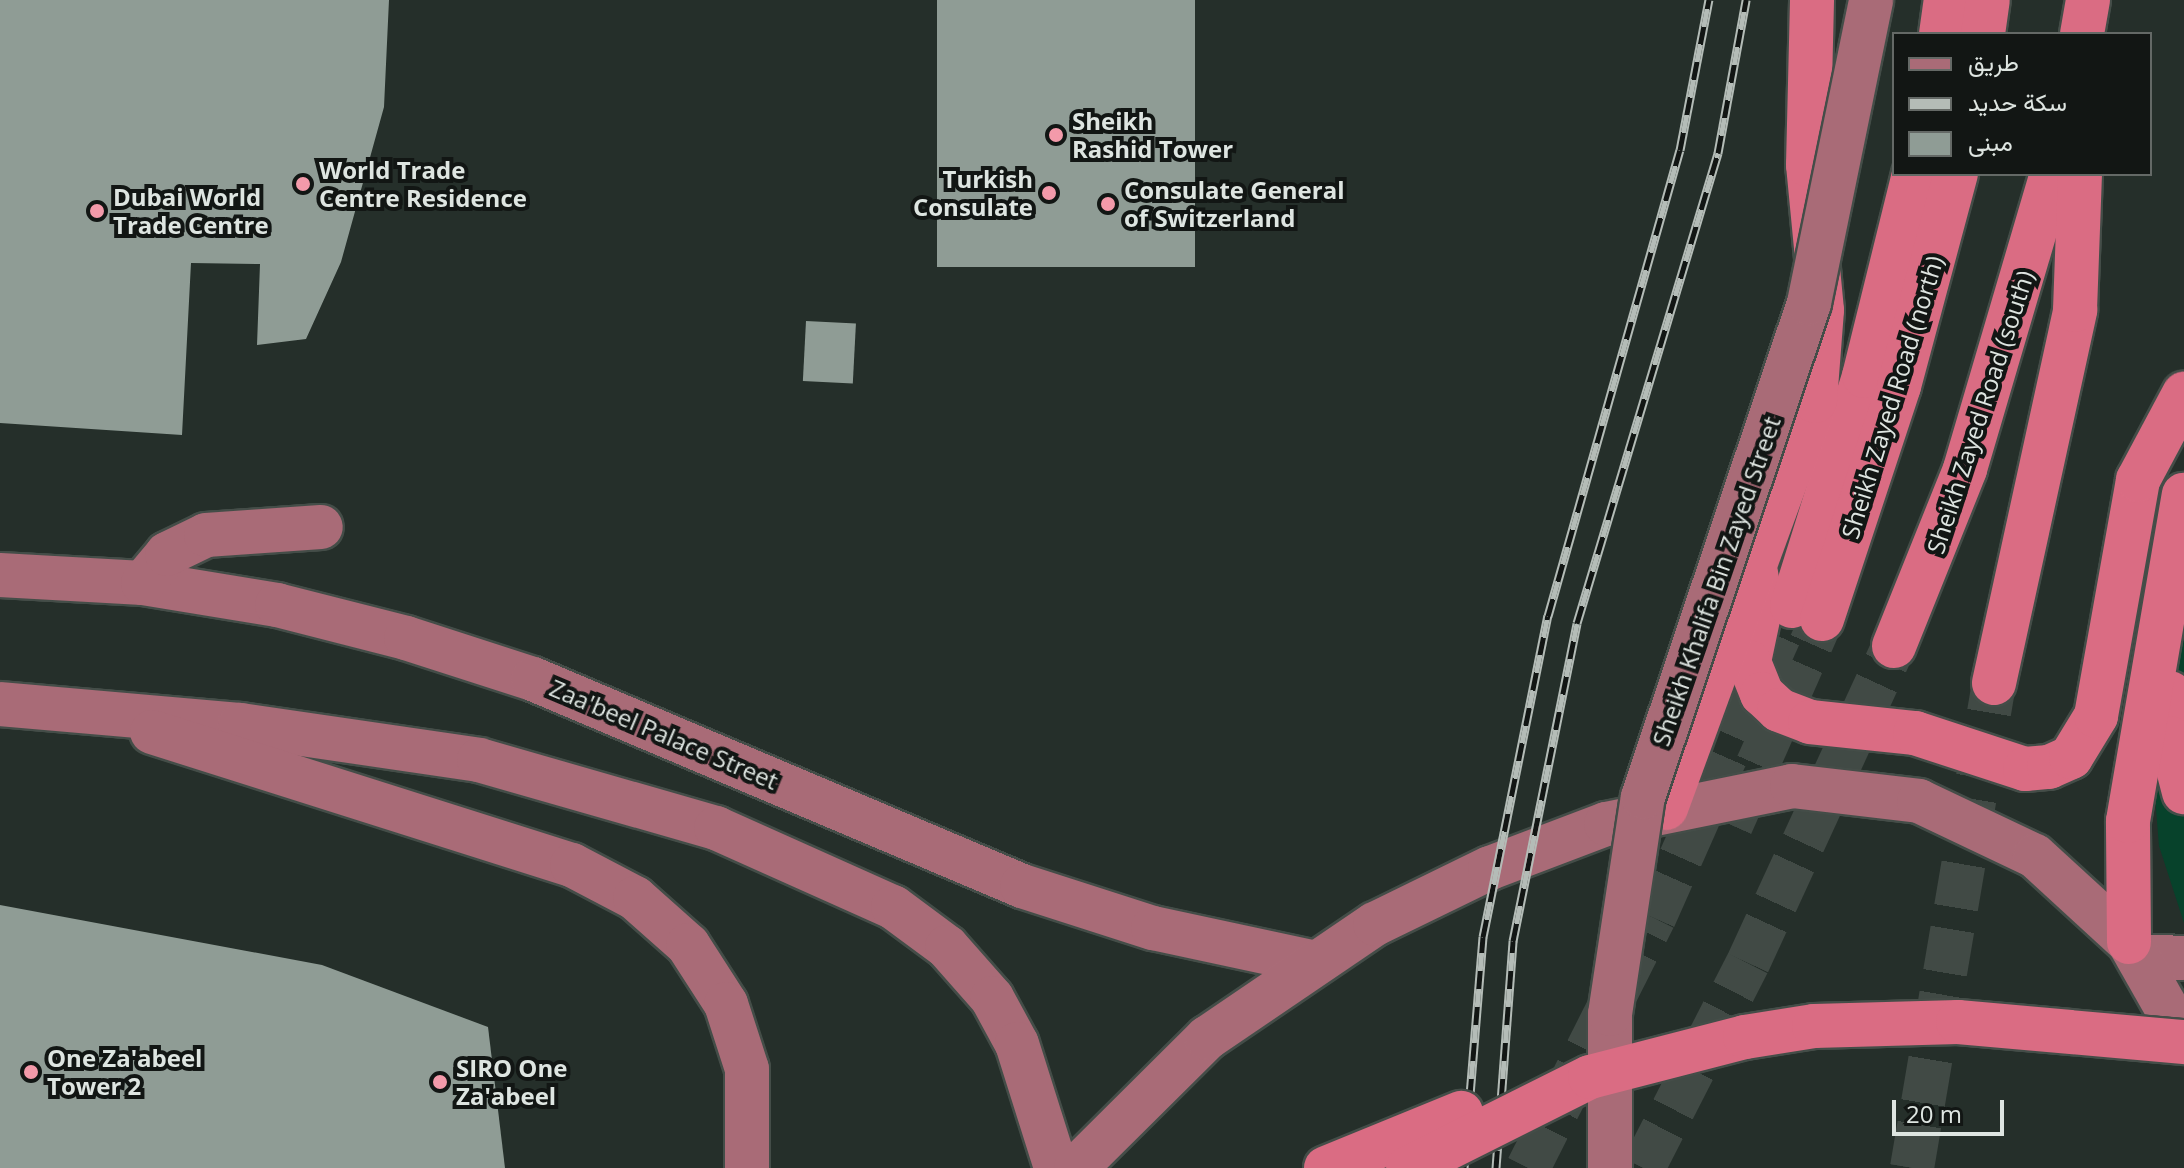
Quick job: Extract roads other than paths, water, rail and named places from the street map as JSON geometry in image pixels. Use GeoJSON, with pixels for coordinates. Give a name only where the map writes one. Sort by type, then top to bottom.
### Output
{"type":"FeatureCollection","features":[{"type":"Feature","properties":{"kind":"highway"},"geometry":{"type":"LineString","coordinates":[[1666,808],[1804,445],[1821,356],[1808,165],[1812,0]]}},
{"type":"Feature","properties":{"kind":"highway"},"geometry":{"type":"LineString","coordinates":[[1941,32],[1946,0]]}},
{"type":"Feature","properties":{"kind":"highway"},"geometry":{"type":"LineString","coordinates":[[1983,32],[1988,0]]}},
{"type":"Feature","properties":{"kind":"highway"},"geometry":{"type":"LineString","coordinates":[[2082,32],[2088,0]]}},
{"type":"Feature","properties":{"kind":"highway","name":"Sheikh Zayed Road (north)"},"geometry":{"type":"LineString","coordinates":[[1914,176],[1807,612],[1899,386],[1955,176]]}},
{"type":"Feature","properties":{"kind":"highway","name":"Sheikh Zayed Road (south)"},"geometry":{"type":"LineString","coordinates":[[1894,646],[1965,469],[2051,176]]}},
{"type":"Feature","properties":{"kind":"highway"},"geometry":{"type":"LineString","coordinates":[[1994,683],[2075,310],[2080,176]]}},
{"type":"Feature","properties":{"kind":"highway"},"geometry":{"type":"LineString","coordinates":[[1756,573],[1761,605],[1749,662],[1762,694],[1779,710],[1810,722],[1915,733],[2025,769],[2049,767],[2071,757],[2096,716],[2138,480],[2184,394]]}},
{"type":"Feature","properties":{"kind":"highway"},"geometry":{"type":"LineString","coordinates":[[2184,495],[2169,710],[2184,792]]}},
{"type":"Feature","properties":{"kind":"highway"},"geometry":{"type":"LineString","coordinates":[[2134,949],[2128,821],[2178,555]]}},
{"type":"Feature","properties":{"kind":"highway"},"geometry":{"type":"LineString","coordinates":[[1326,1168],[1434,1122],[1745,1037],[1880,1021],[2026,1025],[2184,1040]]}},
{"type":"Feature","properties":{"kind":"highway"},"geometry":{"type":"LineString","coordinates":[[1408,1168],[1590,1077]]}},
{"type":"Feature","properties":{"kind":"main road","name":"Sheikh Khalifa Bin Zayed Street"},"geometry":{"type":"LineString","coordinates":[[1610,1168],[1611,999],[1640,811],[1779,403],[1835,202],[1871,0]]}},
{"type":"Feature","properties":{"kind":"main road"},"geometry":{"type":"LineString","coordinates":[[143,583],[167,554],[206,535],[321,527]]}},
{"type":"Feature","properties":{"kind":"main road","name":"Zaa'beel Palace Street"},"geometry":{"type":"LineString","coordinates":[[0,575],[143,583],[277,605],[533,679],[855,815],[1108,916],[1311,962]]}},
{"type":"Feature","properties":{"kind":"main road"},"geometry":{"type":"LineString","coordinates":[[0,704],[106,713],[479,760],[716,828],[904,915],[947,947],[992,998],[1034,1088],[1056,1168]]}},
{"type":"Feature","properties":{"kind":"main road"},"geometry":{"type":"LineString","coordinates":[[106,713],[278,777],[572,865],[635,898],[688,945],[726,1004],[747,1069],[747,1168]]}},
{"type":"Feature","properties":{"kind":"main road"},"geometry":{"type":"LineString","coordinates":[[1076,1168],[1207,1038],[1311,962],[1490,868],[1666,808],[1792,786],[1877,790],[1919,801],[2035,856],[2134,949],[2184,1040]]}},
{"type":"Feature","properties":{"kind":"main road"},"geometry":{"type":"LineString","coordinates":[[830,879],[855,815]]}},
{"type":"Feature","properties":{"kind":"main road"},"geometry":{"type":"LineString","coordinates":[[2134,949],[2184,958]]}},
{"type":"Feature","properties":{"kind":"tunnel"},"geometry":{"type":"LineString","coordinates":[[1528,1168],[1654,918],[1792,606]]}},
{"type":"Feature","properties":{"kind":"tunnel"},"geometry":{"type":"LineString","coordinates":[[1731,825],[1822,619]]}},
{"type":"Feature","properties":{"kind":"tunnel"},"geometry":{"type":"LineString","coordinates":[[1643,1168],[1748,963],[1894,646]]}},
{"type":"Feature","properties":{"kind":"tunnel"},"geometry":{"type":"LineString","coordinates":[[1912,1168],[1994,683]]}},
{"type":"Feature","properties":{"kind":"railway"},"geometry":{"type":"LineString","coordinates":[[1464,1168],[1483,937],[1548,616],[1680,150],[1709,0]]}},
{"type":"Feature","properties":{"kind":"railway"},"geometry":{"type":"LineString","coordinates":[[1496,1168],[1513,941],[1577,623],[1718,153],[1746,0]]}},
{"type":"Feature","properties":{"kind":"place","name":"Sheikh Rashid Tower"},"geometry":{"type":"Point","coordinates":[1056,135]}},
{"type":"Feature","properties":{"kind":"place","name":"World Trade Centre Residence"},"geometry":{"type":"Point","coordinates":[303,184]}},
{"type":"Feature","properties":{"kind":"place","name":"Turkish Consulate"},"geometry":{"type":"Point","coordinates":[1049,193]}},
{"type":"Feature","properties":{"kind":"place","name":"Consulate General of Switzerland"},"geometry":{"type":"Point","coordinates":[1108,204]}},
{"type":"Feature","properties":{"kind":"place","name":"Dubai World Trade Centre"},"geometry":{"type":"Point","coordinates":[97,211]}},
{"type":"Feature","properties":{"kind":"place","name":"One Za'abeel Tower 2"},"geometry":{"type":"Point","coordinates":[31,1072]}},
{"type":"Feature","properties":{"kind":"place","name":"SIRO One Za'abeel"},"geometry":{"type":"Point","coordinates":[440,1082]}}]}
